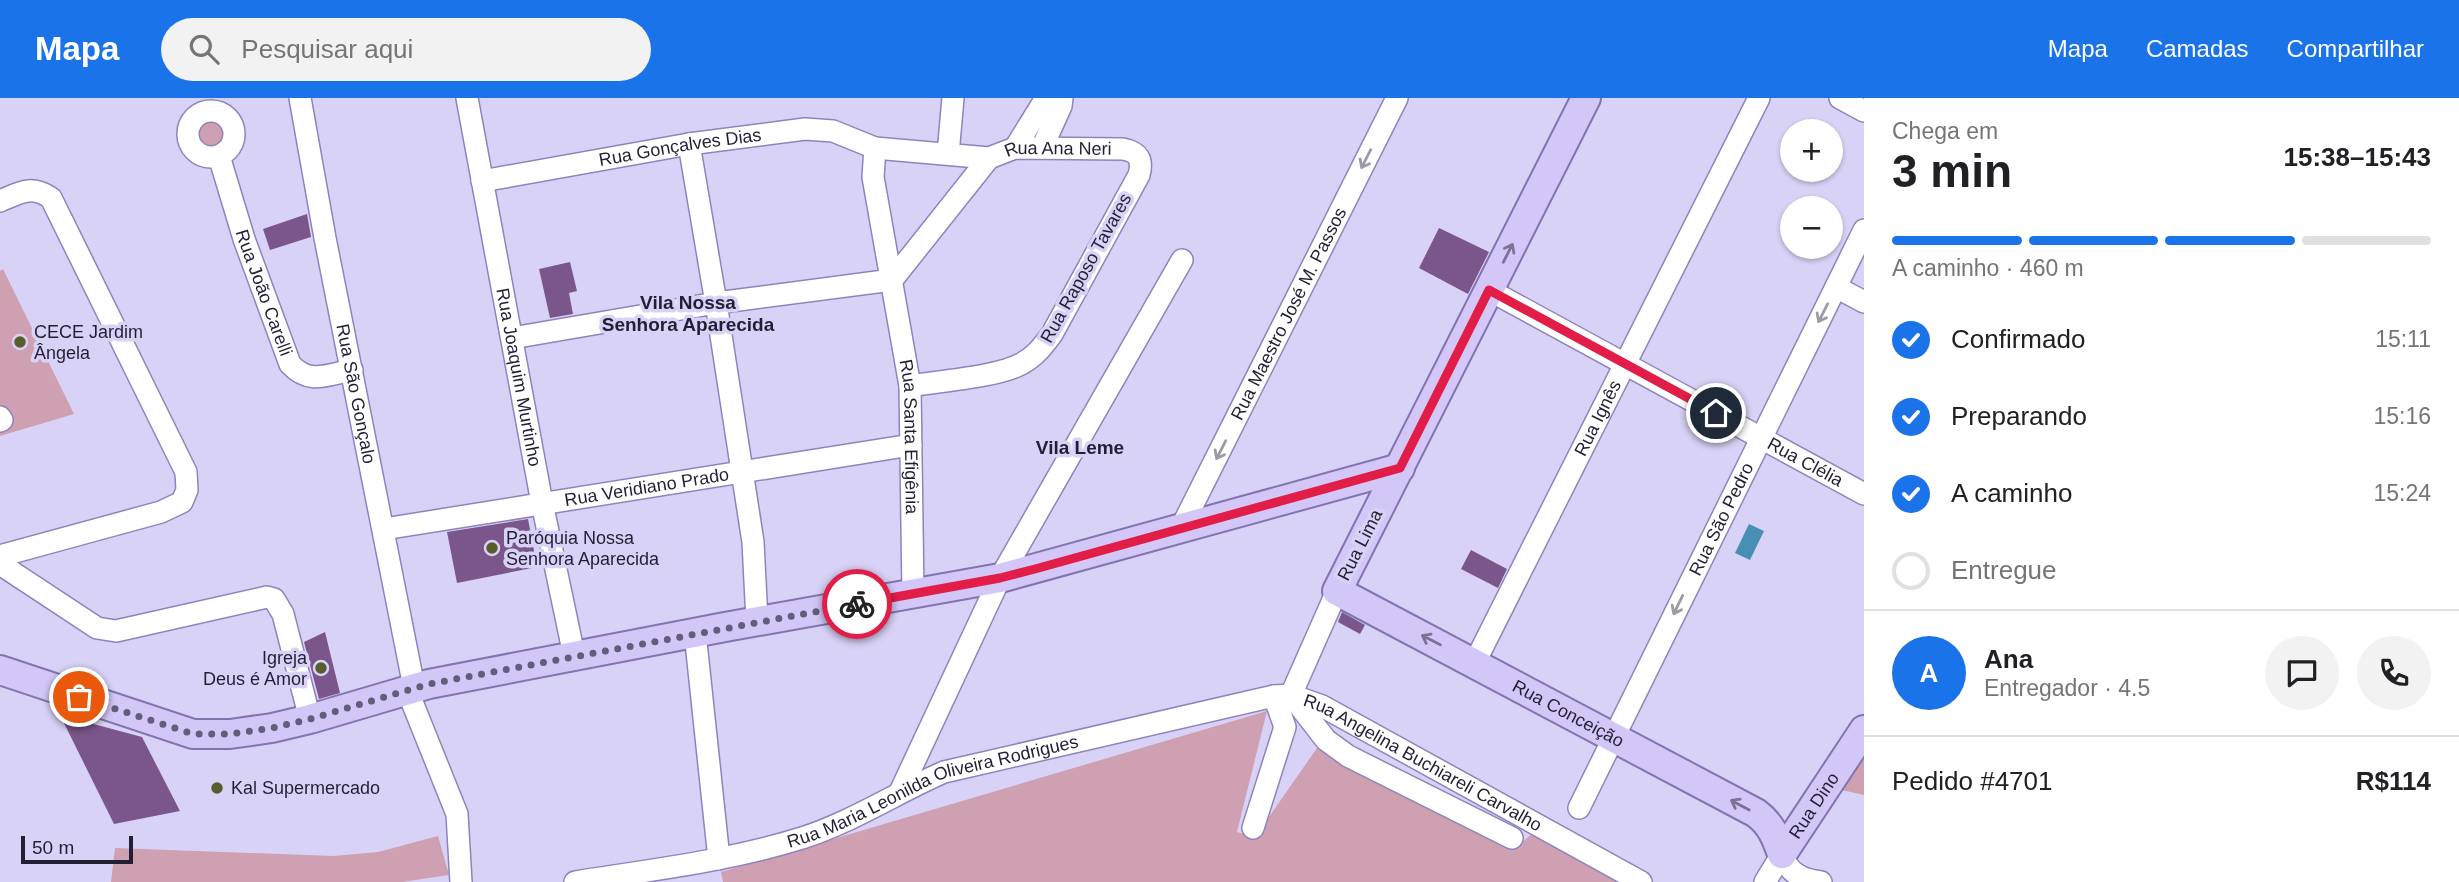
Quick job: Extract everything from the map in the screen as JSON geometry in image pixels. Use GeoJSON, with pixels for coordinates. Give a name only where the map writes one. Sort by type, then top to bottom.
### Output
{"type":"FeatureCollection","features":[{"type":"Feature","properties":{"kind":"main road","name":"Rua Lima"},"geometry":{"type":"LineString","coordinates":[[1337,591],[1586,98]]}},
{"type":"Feature","properties":{"kind":"main road"},"geometry":{"type":"LineString","coordinates":[[0,670],[193,734],[230,734],[272,728],[411,688],[574,655],[1000,578],[1400,468]]}},
{"type":"Feature","properties":{"kind":"main road","name":"Rua Conceição"},"geometry":{"type":"LineString","coordinates":[[1337,591],[1475,662],[1763,818],[1774,832],[1782,854]]}},
{"type":"Feature","properties":{"kind":"main road","name":"Rua Dino"},"geometry":{"type":"LineString","coordinates":[[1782,854],[1860,742]]}},
{"type":"Feature","properties":{"kind":"street","name":"Rua São Gonçalo"},"geometry":{"type":"LineString","coordinates":[[300,98],[412,677],[410,697],[457,814],[461,882]]}},
{"type":"Feature","properties":{"kind":"street","name":"Rua Joaquim Murtinho"},"geometry":{"type":"LineString","coordinates":[[467,98],[542,503],[574,655]]}},
{"type":"Feature","properties":{"kind":"street"},"geometry":{"type":"LineString","coordinates":[[948,154],[953,98]]}},
{"type":"Feature","properties":{"kind":"street"},"geometry":{"type":"LineString","coordinates":[[1015,148],[1046,98]]}},
{"type":"Feature","properties":{"kind":"street"},"geometry":{"type":"LineString","coordinates":[[1042,148],[1062,98]]}},
{"type":"Feature","properties":{"kind":"street","name":"Rua Maestro José M. Passos"},"geometry":{"type":"LineString","coordinates":[[1180,530],[1397,98]]}},
{"type":"Feature","properties":{"kind":"street","name":"Rua Ignês"},"geometry":{"type":"LineString","coordinates":[[1475,662],[1759,98]]}},
{"type":"Feature","properties":{"kind":"street"},"geometry":{"type":"LineString","coordinates":[[1840,98],[1864,111]]}},
{"type":"Feature","properties":{"kind":"street","name":"Rua Gonçalves Dias"},"geometry":{"type":"LineString","coordinates":[[482,181],[689,144],[805,129],[833,131],[875,148]]}},
{"type":"Feature","properties":{"kind":"street"},"geometry":{"type":"LineString","coordinates":[[689,144],[753,542],[757,621]]}},
{"type":"Feature","properties":{"kind":"street","name":"Rua Ana Neri"},"geometry":{"type":"LineString","coordinates":[[875,148],[989,158],[1015,148],[1132,151],[1139,156],[1142,165],[1139,175]]}},
{"type":"Feature","properties":{"kind":"street","name":"Rua Santa Efigênia"},"geometry":{"type":"LineString","coordinates":[[875,148],[873,177],[910,386],[913,594]]}},
{"type":"Feature","properties":{"kind":"street","name":"Rua João Carelli"},"geometry":{"type":"LineString","coordinates":[[219,156],[244,239],[290,364],[299,373],[312,378],[352,370]]}},
{"type":"Feature","properties":{"kind":"street"},"geometry":{"type":"LineString","coordinates":[[512,338],[716,303],[892,280],[989,158]]}},
{"type":"Feature","properties":{"kind":"street","name":"Rua Raposo Tavares"},"geometry":{"type":"LineString","coordinates":[[910,386],[1001,371],[1021,365],[1037,354],[1052,334],[1139,175]]}},
{"type":"Feature","properties":{"kind":"street"},"geometry":{"type":"LineString","coordinates":[[0,201],[25,191],[39,190],[51,198],[186,471],[187,490],[181,502],[161,512],[0,556]]}},
{"type":"Feature","properties":{"kind":"street","name":"Rua São Pedro"},"geometry":{"type":"LineString","coordinates":[[1579,808],[1864,230]]}},
{"type":"Feature","properties":{"kind":"street"},"geometry":{"type":"LineString","coordinates":[[900,792],[1000,578],[1182,260]]}},
{"type":"Feature","properties":{"kind":"street"},"geometry":{"type":"LineString","coordinates":[[1836,287],[1864,302]]}},
{"type":"Feature","properties":{"kind":"street","name":"Rua Clélia"},"geometry":{"type":"LineString","coordinates":[[1489,290],[1864,494]]}},
{"type":"Feature","properties":{"kind":"street","name":"Rua Veridiano Prado"},"geometry":{"type":"LineString","coordinates":[[384,529],[911,445]]}},
{"type":"Feature","properties":{"kind":"street"},"geometry":{"type":"LineString","coordinates":[[0,564],[97,628],[106,631],[267,597],[274,599],[283,614],[310,719]]}},
{"type":"Feature","properties":{"kind":"street","name":"Rua Lima"},"geometry":{"type":"LineString","coordinates":[[1283,696],[1337,591]]}},
{"type":"Feature","properties":{"kind":"street"},"geometry":{"type":"LineString","coordinates":[[695,633],[711,867]]}},
{"type":"Feature","properties":{"kind":"street"},"geometry":{"type":"LineString","coordinates":[[1253,828],[1285,727],[1283,696]]}},
{"type":"Feature","properties":{"kind":"street","name":"Rua Maria Leonilda Oliveira Rodrigues"},"geometry":{"type":"LineString","coordinates":[[575,882],[711,867],[853,819],[900,792],[944,772],[1283,696]]}},
{"type":"Feature","properties":{"kind":"street","name":"Rua Angelina Buchiareli Carvalho"},"geometry":{"type":"LineString","coordinates":[[1283,696],[1326,740],[1348,756],[1512,838]]}},
{"type":"Feature","properties":{"kind":"street","name":"Rua Angelina Buchiareli Carvalho"},"geometry":{"type":"LineString","coordinates":[[1283,696],[1322,706],[1641,882]]}},
{"type":"Feature","properties":{"kind":"street"},"geometry":{"type":"LineString","coordinates":[[1782,854],[1791,871],[1809,880],[1821,882]]}},
{"type":"Feature","properties":{"kind":"street","name":"Rua Dino"},"geometry":{"type":"LineString","coordinates":[[1765,882],[1782,854]]}},
{"type":"Feature","properties":{"kind":"shaded area"},"geometry":{"type":"Polygon","coordinates":[[[211,117],[223,122],[228,134],[223,146],[211,151],[199,146],[194,134],[199,122],[211,117]]]}},
{"type":"Feature","properties":{"kind":"shaded area","name":"CECE Jardim Ângela"},"geometry":{"type":"Polygon","coordinates":[[[3,269],[74,414],[0,436],[0,271],[3,269]]]}},
{"type":"Feature","properties":{"kind":"shaded area"},"geometry":{"type":"Polygon","coordinates":[[[1267,711],[1237,832],[1255,837],[1317,748],[1517,847],[1534,832],[1625,882],[723,882],[721,872],[1267,711]]]}},
{"type":"Feature","properties":{"kind":"shaded area"},"geometry":{"type":"Polygon","coordinates":[[[1864,754],[1864,795],[1837,789],[1864,754]]]}},
{"type":"Feature","properties":{"kind":"shaded area"},"geometry":{"type":"Polygon","coordinates":[[[438,836],[449,875],[402,882],[111,882],[115,848],[334,856],[378,852],[438,836]]]}},
{"type":"Feature","properties":{"kind":"water"},"geometry":{"type":"Polygon","coordinates":[[[1749,524],[1764,531],[1750,560],[1735,553],[1749,524]]]}},
{"type":"Feature","properties":{"kind":"building"},"geometry":{"type":"Polygon","coordinates":[[[307,214],[311,237],[270,250],[263,229],[307,214]]]}},
{"type":"Feature","properties":{"kind":"building"},"geometry":{"type":"Polygon","coordinates":[[[1439,228],[1489,252],[1468,294],[1419,268],[1439,228]]]}},
{"type":"Feature","properties":{"kind":"building"},"geometry":{"type":"Polygon","coordinates":[[[570,262],[577,291],[569,293],[573,314],[550,318],[539,269],[570,262]]]}},
{"type":"Feature","properties":{"kind":"building","name":"Paróquia Nossa Senhora Aparecida"},"geometry":{"type":"Polygon","coordinates":[[[528,519],[537,567],[457,583],[447,532],[528,519]]]}},
{"type":"Feature","properties":{"kind":"building"},"geometry":{"type":"Polygon","coordinates":[[[1471,550],[1507,569],[1498,588],[1461,569],[1471,550]]]}},
{"type":"Feature","properties":{"kind":"building"},"geometry":{"type":"Polygon","coordinates":[[[1342,612],[1365,625],[1360,634],[1338,622],[1342,612]]]}},
{"type":"Feature","properties":{"kind":"building","name":"Igreja Deus é Amor"},"geometry":{"type":"Polygon","coordinates":[[[325,632],[340,693],[319,699],[304,642],[325,632]]]}},
{"type":"Feature","properties":{"kind":"building"},"geometry":{"type":"Polygon","coordinates":[[[60,715],[142,737],[180,811],[114,824],[60,715]]]}},
{"type":"Feature","properties":{"kind":"way so far"},"geometry":{"type":"LineString","coordinates":[[79,697],[193,734],[230,734],[310,719],[429,684],[598,650],[857,604]]}},
{"type":"Feature","properties":{"kind":"place","name":"CECE Jardim Ângela"},"geometry":{"type":"Point","coordinates":[20,342]}},
{"type":"Feature","properties":{"kind":"place","name":"Paróquia Nossa Senhora Aparecida"},"geometry":{"type":"Point","coordinates":[492,548]}},
{"type":"Feature","properties":{"kind":"place","name":"Igreja Deus é Amor"},"geometry":{"type":"Point","coordinates":[321,668]}},
{"type":"Feature","properties":{"kind":"place","name":"Kal Supermercado"},"geometry":{"type":"Point","coordinates":[217,788]}},
{"type":"Feature","properties":{"kind":"district","name":"Vila Nossa Senhora Aparecida"},"geometry":{"type":"Point","coordinates":[688,313]}},
{"type":"Feature","properties":{"kind":"district","name":"Vila Leme"},"geometry":{"type":"Point","coordinates":[1080,447]}},
{"type":"Feature","properties":{"kind":"route"},"geometry":{"type":"LineString","coordinates":[[857,604],[1000,578],[1400,468],[1489,290],[1716,413]]}}]}
